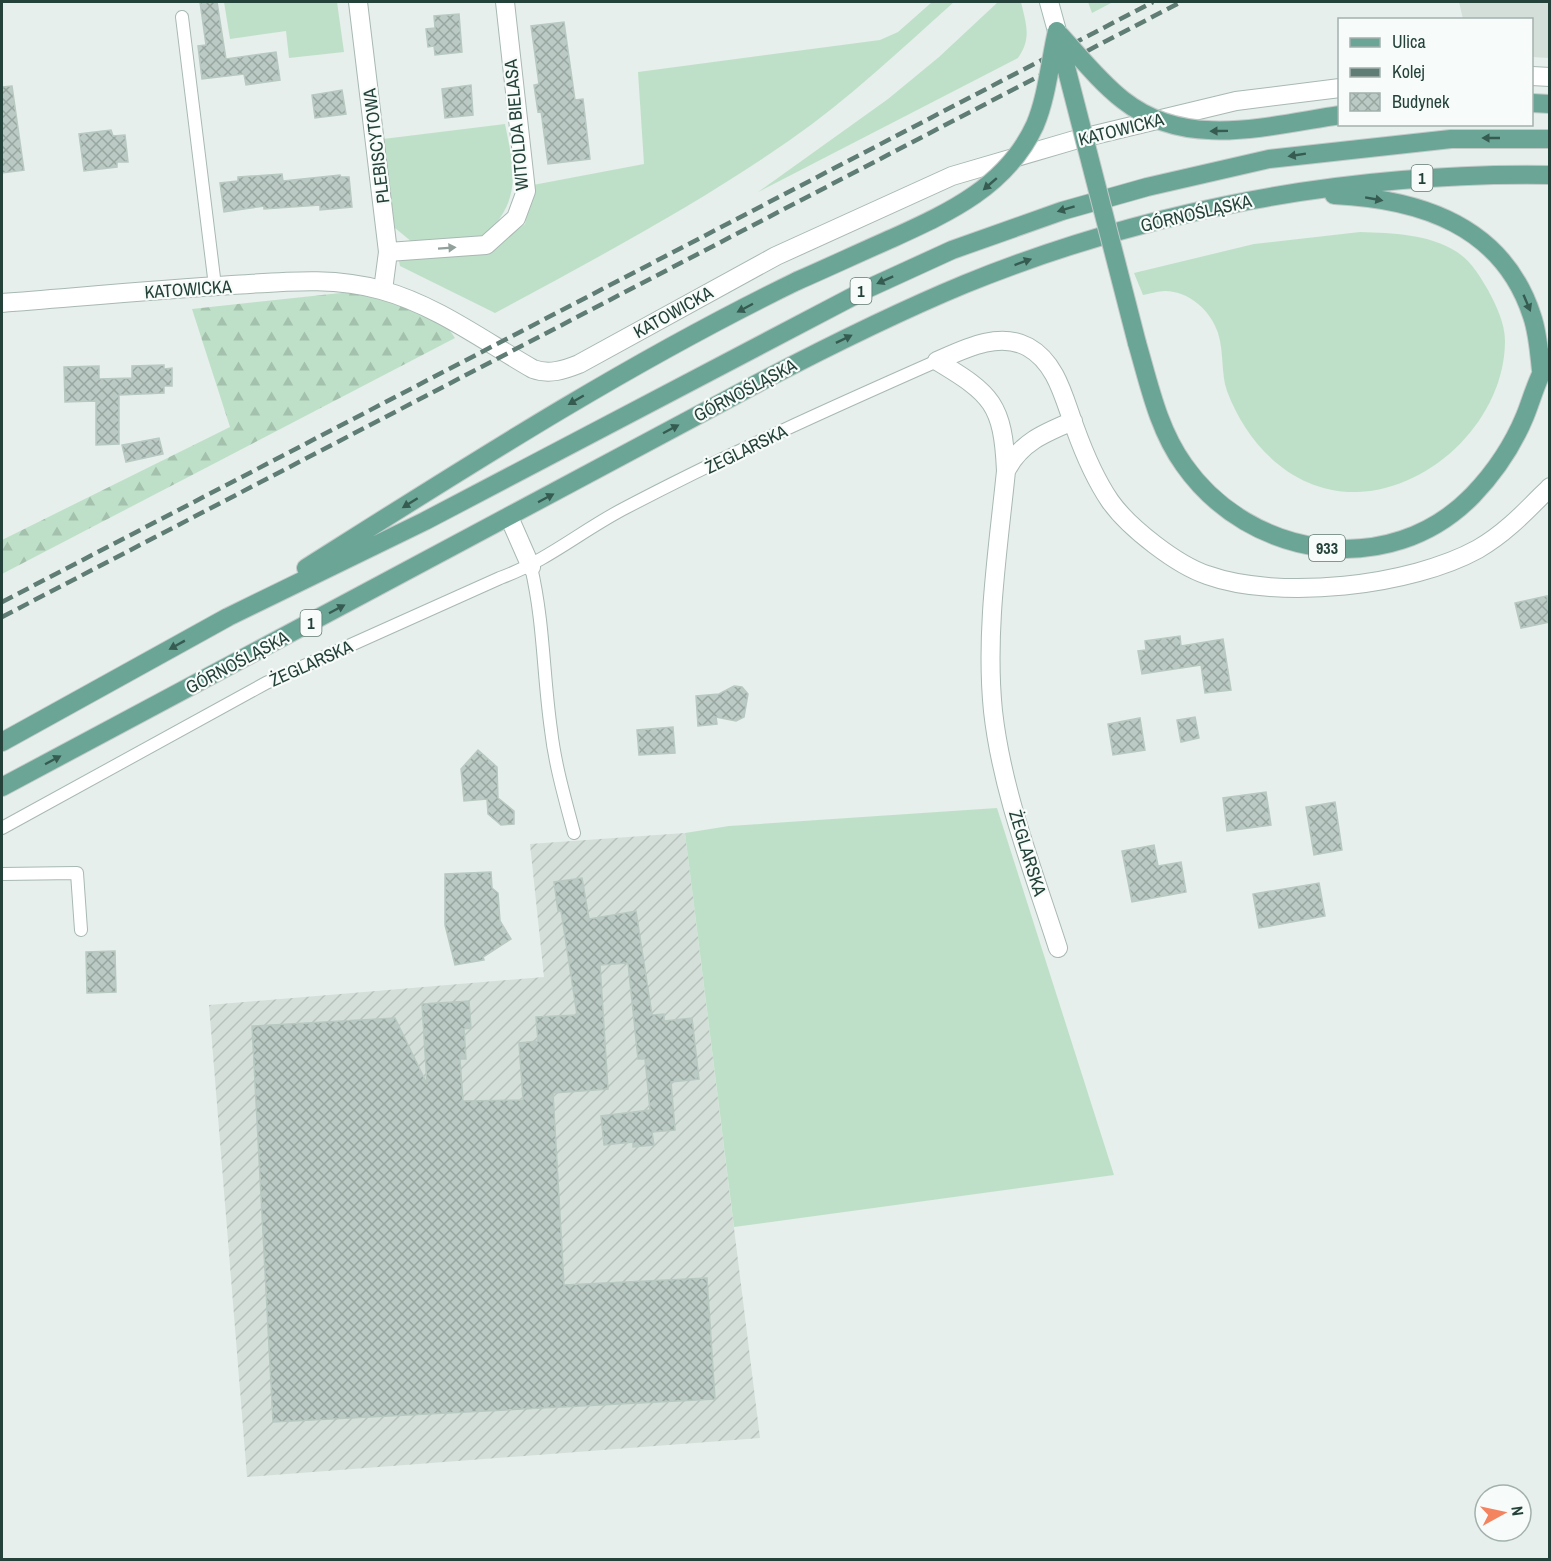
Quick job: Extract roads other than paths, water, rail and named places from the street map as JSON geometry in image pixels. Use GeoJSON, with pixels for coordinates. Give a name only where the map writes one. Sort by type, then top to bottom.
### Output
{"type":"FeatureCollection","features":[{"type":"Feature","properties":{"kind":"main road"},"geometry":{"type":"LineString","coordinates":[[1057,32],[1113,92],[1145,116],[1170,125],[1188,130],[1226,131],[1338,115]]}},
{"type":"Feature","properties":{"kind":"main road"},"geometry":{"type":"LineString","coordinates":[[228,617],[521,432],[627,371],[768,295],[936,218],[984,190],[1018,155],[1036,123],[1057,32]]}},
{"type":"Feature","properties":{"kind":"main road","name":"933"},"geometry":{"type":"LineString","coordinates":[[1057,32],[1137,343],[1157,411],[1172,446],[1204,492],[1253,528],[1283,540],[1325,548],[1370,547],[1394,541],[1436,524],[1472,496],[1504,455],[1524,419],[1545,364]]}},
{"type":"Feature","properties":{"kind":"main road"},"geometry":{"type":"LineString","coordinates":[[1533,104],[1550,104]]}},
{"type":"Feature","properties":{"kind":"main road","name":"GÓRNOŚLĄSKA"},"geometry":{"type":"LineString","coordinates":[[2,742],[228,617],[425,521],[869,288],[952,250],[1062,211],[1157,184],[1269,159],[1450,139],[1550,139]]}},
{"type":"Feature","properties":{"kind":"main road","name":"GÓRNOŚLĄSKA"},"geometry":{"type":"LineString","coordinates":[[2,787],[781,371],[887,319],[966,284],[1108,234],[1220,206],[1295,193],[1406,179],[1550,175]]}},
{"type":"Feature","properties":{"kind":"main road"},"geometry":{"type":"LineString","coordinates":[[1295,193],[1347,195],[1396,204],[1438,216],[1483,239],[1512,272],[1529,307],[1545,364]]}},
{"type":"Feature","properties":{"kind":"street","name":"PLEBISCYTOWA"},"geometry":{"type":"LineString","coordinates":[[358,2],[388,252],[384,290]]}},
{"type":"Feature","properties":{"kind":"street","name":"WITOLDA BIELASA"},"geometry":{"type":"LineString","coordinates":[[388,252],[486,245],[516,218],[525,191],[504,2]]}},
{"type":"Feature","properties":{"kind":"street","name":"933"},"geometry":{"type":"LineString","coordinates":[[1049,2],[1057,32]]}},
{"type":"Feature","properties":{"kind":"street"},"geometry":{"type":"LineString","coordinates":[[1533,76],[1550,77]]}},
{"type":"Feature","properties":{"kind":"street","name":"KATOWICKA"},"geometry":{"type":"LineString","coordinates":[[2,303],[215,286],[322,280],[349,282],[384,290],[436,312],[533,369],[541,372],[558,371],[579,364],[776,256],[952,176],[1078,139],[1236,101],[1338,88]]}},
{"type":"Feature","properties":{"kind":"street"},"geometry":{"type":"LineString","coordinates":[[937,361],[987,342],[1005,340],[1027,346],[1048,364],[1062,391],[1087,459],[1111,502],[1138,530],[1177,559],[1206,575],[1281,590],[1381,580],[1432,568],[1477,549],[1514,524],[1550,487]]}},
{"type":"Feature","properties":{"kind":"street","name":"ŻEGLARSKA"},"geometry":{"type":"LineString","coordinates":[[937,361],[978,386],[990,401],[1005,441],[1006,471],[991,657],[993,711],[1001,762],[1058,948]]}},
{"type":"Feature","properties":{"kind":"street"},"geometry":{"type":"LineString","coordinates":[[1006,471],[1014,454],[1037,436],[1072,421]]}},
{"type":"Feature","properties":{"kind":"street"},"geometry":{"type":"LineString","coordinates":[[508,518],[531,567]]}},
{"type":"Feature","properties":{"kind":"lane"},"geometry":{"type":"LineString","coordinates":[[182,17],[215,286]]}},
{"type":"Feature","properties":{"kind":"lane","name":"ŻEGLARSKA"},"geometry":{"type":"LineString","coordinates":[[2,828],[266,683],[500,578],[531,567],[625,508],[840,404],[937,361]]}},
{"type":"Feature","properties":{"kind":"lane"},"geometry":{"type":"LineString","coordinates":[[531,567],[541,610],[550,730],[560,782],[574,832]]}},
{"type":"Feature","properties":{"kind":"lane"},"geometry":{"type":"LineString","coordinates":[[2,874],[77,873],[81,930]]}},
{"type":"Feature","properties":{"kind":"railway"},"geometry":{"type":"LineString","coordinates":[[2,602],[1153,2]]}},
{"type":"Feature","properties":{"kind":"railway"},"geometry":{"type":"LineString","coordinates":[[2,617],[1181,2]]}}]}
